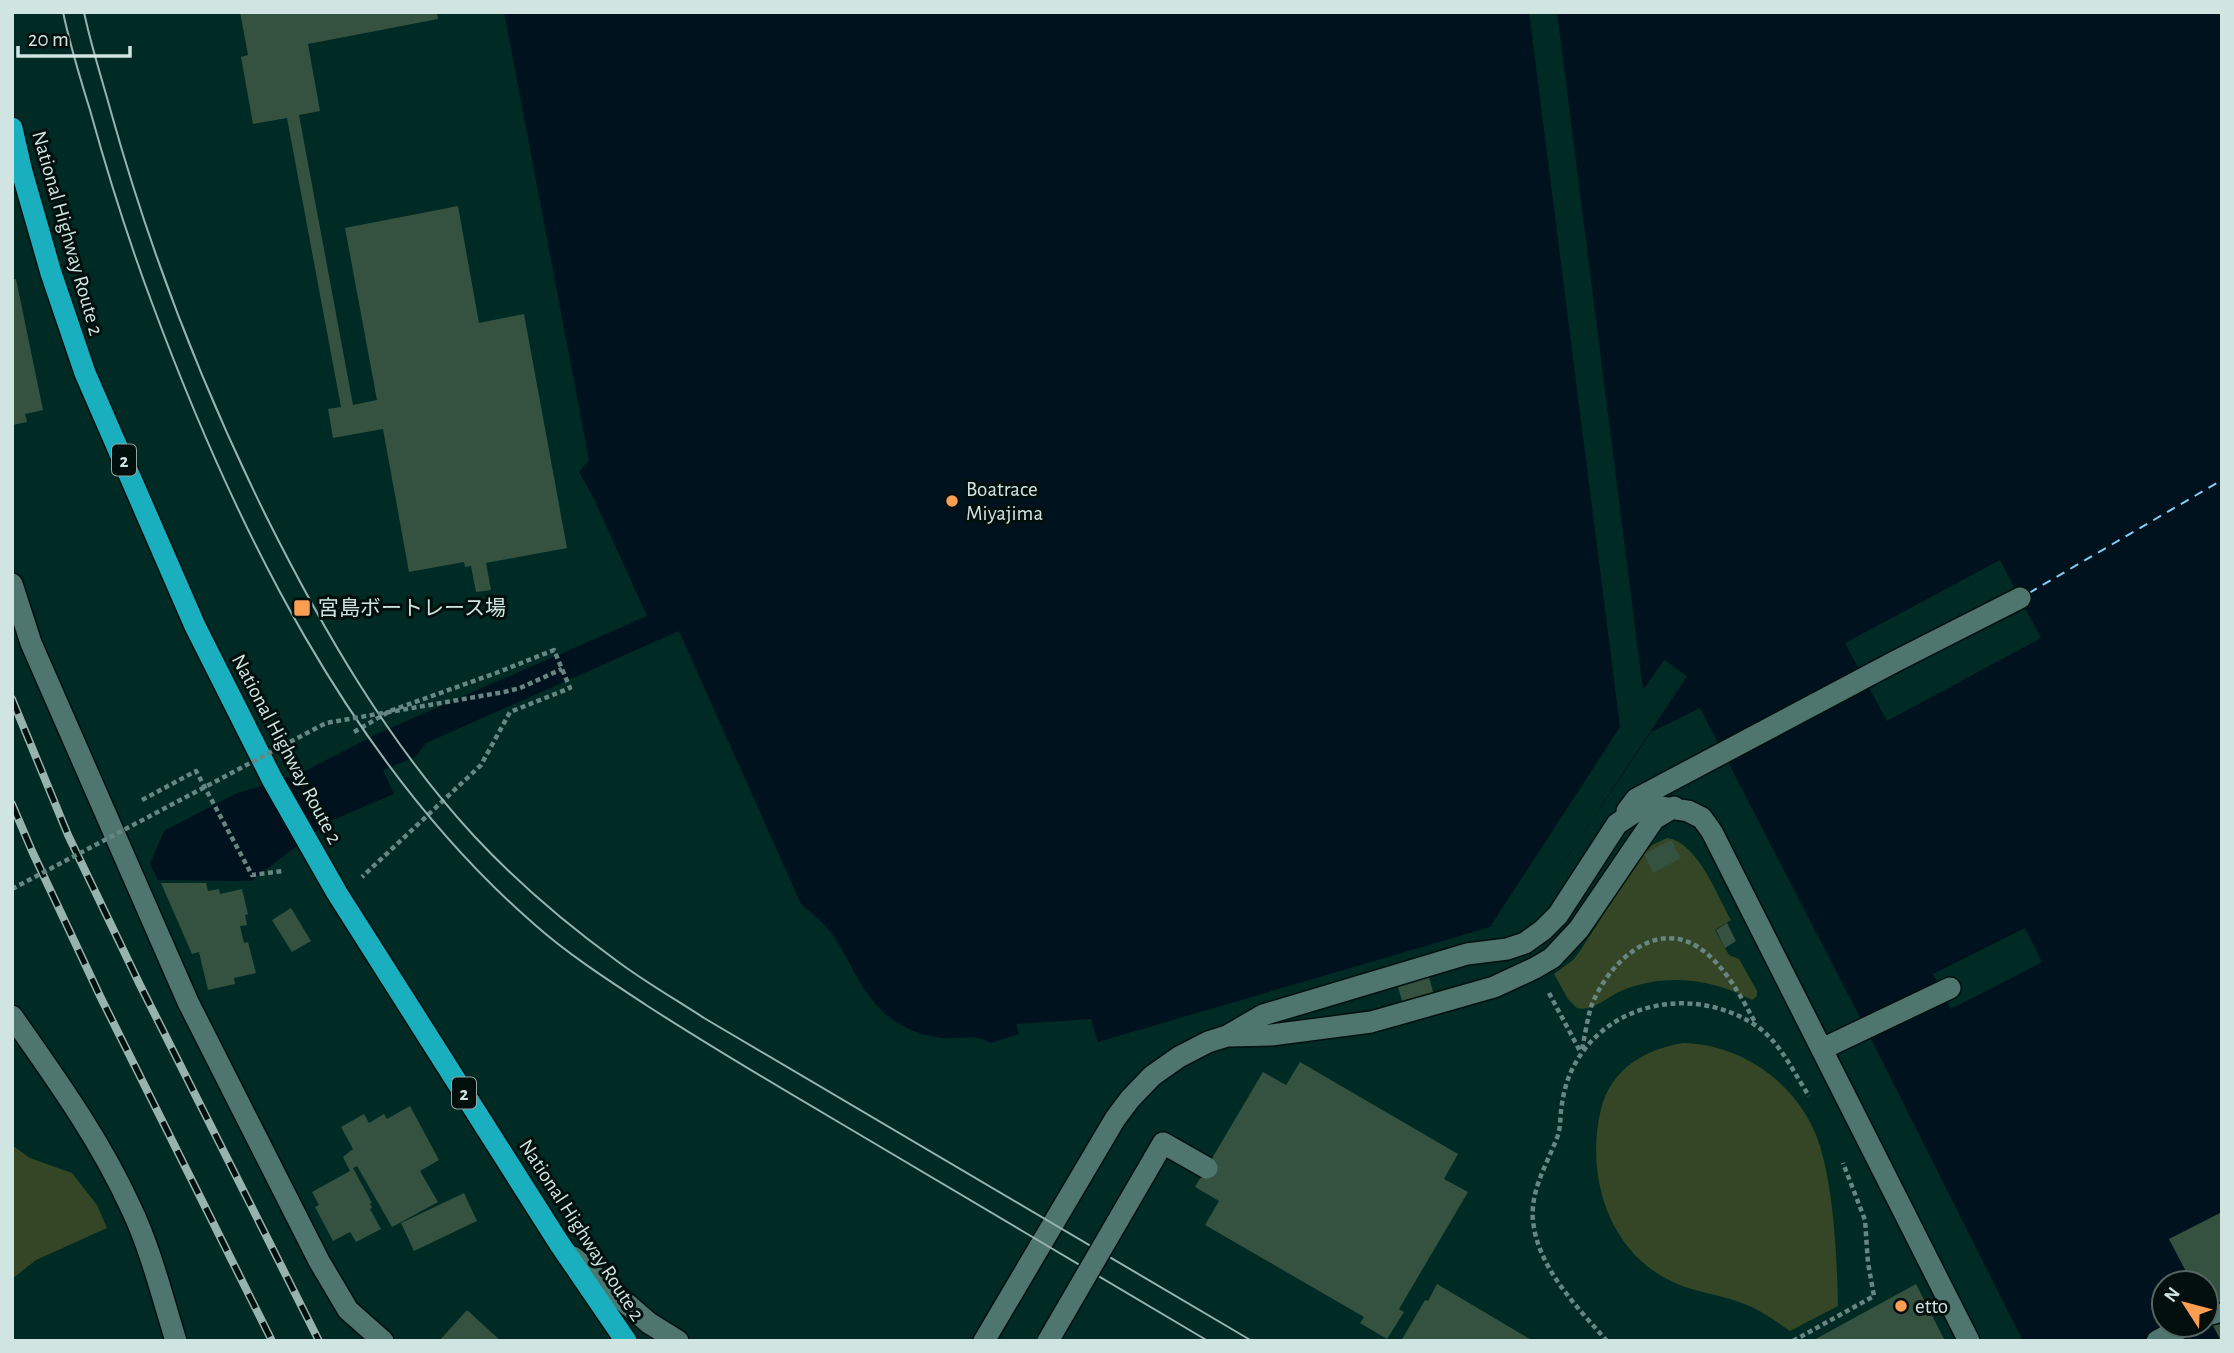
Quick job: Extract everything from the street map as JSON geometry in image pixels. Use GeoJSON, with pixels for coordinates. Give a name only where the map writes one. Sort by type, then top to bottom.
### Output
{"type":"FeatureCollection","features":[{"type":"Feature","properties":{"kind":"highway","name":"National Highway Route 2"},"geometry":{"type":"LineString","coordinates":[[12,128],[51,273],[85,373],[195,626],[272,779],[337,893],[559,1243],[626,1341]]}},
{"type":"Feature","properties":{"kind":"street"},"geometry":{"type":"LineString","coordinates":[[12,584],[31,643],[188,1003],[319,1261],[348,1310],[383,1341]]}},
{"type":"Feature","properties":{"kind":"street"},"geometry":{"type":"LineString","coordinates":[[984,1341],[1115,1119],[1152,1076],[1179,1057],[1208,1042],[1227,1036],[1263,1016],[1467,954],[1507,949],[1525,943],[1558,915],[1636,799],[2020,598]]}},
{"type":"Feature","properties":{"kind":"street"},"geometry":{"type":"LineString","coordinates":[[1617,824],[1638,810],[1656,806],[1674,807],[1688,810],[1702,818],[1712,832],[1969,1341]]}},
{"type":"Feature","properties":{"kind":"street"},"geometry":{"type":"LineString","coordinates":[[1227,1036],[1271,1035],[1371,1023],[1494,987],[1535,968],[1552,958],[1579,929],[1647,828],[1674,807]]}},
{"type":"Feature","properties":{"kind":"street"},"geometry":{"type":"LineString","coordinates":[[1822,1049],[1950,988]]}},
{"type":"Feature","properties":{"kind":"street"},"geometry":{"type":"LineString","coordinates":[[12,1016],[87,1124],[112,1168],[150,1256],[176,1341]]}},
{"type":"Feature","properties":{"kind":"street"},"geometry":{"type":"LineString","coordinates":[[1048,1341],[1163,1143],[1207,1167]]}},
{"type":"Feature","properties":{"kind":"street"},"geometry":{"type":"LineString","coordinates":[[559,1243],[649,1323],[678,1341]]}},
{"type":"Feature","properties":{"kind":"path"},"geometry":{"type":"LineString","coordinates":[[354,732],[390,711],[554,650],[570,688],[510,712],[481,765],[361,877]]}},
{"type":"Feature","properties":{"kind":"path"},"geometry":{"type":"LineString","coordinates":[[12,889],[326,723],[504,692],[520,688],[562,669]]}},
{"type":"Feature","properties":{"kind":"path"},"geometry":{"type":"LineString","coordinates":[[385,705],[390,711]]}},
{"type":"Feature","properties":{"kind":"path"},"geometry":{"type":"LineString","coordinates":[[142,800],[196,771],[252,875],[283,871]]}},
{"type":"Feature","properties":{"kind":"path"},"geometry":{"type":"LineString","coordinates":[[1581,1054],[1591,1007],[1610,975],[1636,950],[1658,938],[1679,938],[1699,947],[1709,956],[1739,993],[1756,1025],[1773,1042],[1814,1104]]}},
{"type":"Feature","properties":{"kind":"path"},"geometry":{"type":"LineString","coordinates":[[1535,968],[1581,1054]]}},
{"type":"Feature","properties":{"kind":"path"},"geometry":{"type":"LineString","coordinates":[[1607,1341],[1573,1302],[1543,1256],[1533,1220],[1536,1187],[1559,1132],[1564,1092],[1571,1072],[1581,1054],[1612,1023],[1635,1011],[1658,1004],[1707,1006],[1756,1025]]}},
{"type":"Feature","properties":{"kind":"path"},"geometry":{"type":"LineString","coordinates":[[1793,1341],[1874,1296],[1865,1220],[1843,1163]]}},
{"type":"Feature","properties":{"kind":"green space"},"geometry":{"type":"Polygon","coordinates":[[[1667,838],[1688,849],[1705,872],[1731,920],[1715,930],[1729,955],[1739,959],[1757,991],[1757,996],[1752,1000],[1704,983],[1671,980],[1637,985],[1589,1008],[1577,1008],[1568,999],[1554,974],[1573,960],[1580,951],[1641,856],[1652,845],[1667,838]]]}},
{"type":"Feature","properties":{"kind":"green space"},"geometry":{"type":"Polygon","coordinates":[[[1683,1043],[1728,1051],[1768,1073],[1800,1105],[1820,1146],[1832,1204],[1838,1306],[1790,1331],[1753,1308],[1673,1282],[1651,1269],[1632,1252],[1617,1231],[1607,1209],[1596,1160],[1597,1134],[1606,1095],[1621,1072],[1632,1063],[1656,1050],[1683,1043]]]}},
{"type":"Feature","properties":{"kind":"green space"},"geometry":{"type":"Polygon","coordinates":[[[12,1145],[30,1158],[72,1173],[97,1205],[107,1228],[36,1260],[12,1279],[12,1145]]]}},
{"type":"Feature","properties":{"kind":"water"},"geometry":{"type":"Polygon","coordinates":[[[504,12],[2222,12],[2222,1341],[2023,1341],[1700,708],[1651,732],[1537,903],[1516,919],[1098,1042],[1091,1019],[1016,1024],[1019,1034],[991,1043],[974,1038],[944,1038],[918,1033],[889,1017],[878,1007],[832,934],[801,904],[679,631],[426,743],[415,757],[383,770],[394,794],[328,822],[251,881],[158,880],[150,864],[164,831],[235,794],[301,773],[377,734],[647,616],[579,472],[589,460],[504,12]]]}},
{"type":"Feature","properties":{"kind":"pier"},"geometry":{"type":"Polygon","coordinates":[[[1529,12],[1557,12],[1643,690],[1664,660],[1687,676],[1537,903],[1525,915],[1510,923],[1490,927],[1620,727],[1529,12]]]}},
{"type":"Feature","properties":{"kind":"pier"},"geometry":{"type":"Polygon","coordinates":[[[2000,560],[2041,638],[1887,721],[1845,643],[2000,560]]]}},
{"type":"Feature","properties":{"kind":"pier"},"geometry":{"type":"Polygon","coordinates":[[[2025,928],[2042,962],[1951,1009],[1933,974],[2025,928]]]}},
{"type":"Feature","properties":{"kind":"building"},"geometry":{"type":"Polygon","coordinates":[[[240,12],[437,12],[438,19],[308,44],[320,111],[299,115],[353,405],[377,400],[345,228],[458,206],[479,323],[524,314],[567,548],[486,563],[491,590],[476,592],[471,566],[465,567],[464,562],[409,572],[383,429],[333,438],[328,409],[341,407],[287,118],[253,124],[241,57],[248,55],[240,12]]]}},
{"type":"Feature","properties":{"kind":"building"},"geometry":{"type":"Polygon","coordinates":[[[16,279],[43,410],[25,414],[27,422],[12,425],[12,280],[16,279]]]}},
{"type":"Feature","properties":{"kind":"building"},"geometry":{"type":"Polygon","coordinates":[[[1671,840],[1681,858],[1653,873],[1644,854],[1671,840]]]}},
{"type":"Feature","properties":{"kind":"building"},"geometry":{"type":"Polygon","coordinates":[[[161,883],[206,883],[208,891],[219,889],[220,894],[242,889],[248,914],[245,915],[247,925],[240,926],[244,943],[248,942],[256,973],[234,978],[235,984],[208,990],[199,952],[192,954],[161,883]]]}},
{"type":"Feature","properties":{"kind":"building"},"geometry":{"type":"Polygon","coordinates":[[[291,908],[311,941],[292,952],[272,920],[291,908]]]}},
{"type":"Feature","properties":{"kind":"building"},"geometry":{"type":"Polygon","coordinates":[[[1727,923],[1736,941],[1725,948],[1716,930],[1727,923]]]}},
{"type":"Feature","properties":{"kind":"building"},"geometry":{"type":"Polygon","coordinates":[[[1429,977],[1434,995],[1403,1004],[1398,987],[1429,977]]]}},
{"type":"Feature","properties":{"kind":"building"},"geometry":{"type":"Polygon","coordinates":[[[1300,1062],[1458,1154],[1444,1179],[1468,1192],[1399,1309],[1404,1312],[1387,1339],[1360,1323],[1364,1317],[1205,1225],[1219,1201],[1195,1187],[1263,1072],[1286,1085],[1300,1062]]]}},
{"type":"Feature","properties":{"kind":"building"},"geometry":{"type":"Polygon","coordinates":[[[410,1106],[439,1160],[420,1171],[438,1202],[392,1227],[357,1166],[353,1168],[372,1203],[370,1209],[381,1229],[356,1242],[350,1232],[333,1241],[315,1207],[319,1205],[312,1192],[350,1171],[343,1157],[353,1149],[341,1127],[364,1114],[369,1123],[384,1114],[387,1119],[410,1106]]]}},
{"type":"Feature","properties":{"kind":"building"},"geometry":{"type":"Polygon","coordinates":[[[464,1193],[477,1221],[414,1251],[401,1223],[464,1193]]]}},
{"type":"Feature","properties":{"kind":"building"},"geometry":{"type":"Polygon","coordinates":[[[2222,1212],[2222,1341],[2220,1269],[2185,1269],[2169,1239],[2222,1212]]]}},
{"type":"Feature","properties":{"kind":"building"},"geometry":{"type":"Polygon","coordinates":[[[1437,1284],[1533,1341],[1401,1341],[1437,1284]]]}},
{"type":"Feature","properties":{"kind":"building","name":"etto"},"geometry":{"type":"Polygon","coordinates":[[[1916,1284],[1945,1341],[1812,1341],[1834,1329],[1916,1284]]]}},
{"type":"Feature","properties":{"kind":"building"},"geometry":{"type":"Polygon","coordinates":[[[467,1310],[501,1341],[439,1341],[467,1310]]]}},
{"type":"Feature","properties":{"kind":"ferry route"},"geometry":{"type":"LineString","coordinates":[[2029,593],[2222,480]]}},
{"type":"Feature","properties":{"kind":"tram line"},"geometry":{"type":"LineString","coordinates":[[63,12],[104,159],[152,303],[221,472],[261,556],[306,638],[355,717],[409,791],[468,861],[547,935],[646,1005],[764,1078],[1208,1341]]}},
{"type":"Feature","properties":{"kind":"tram line"},"geometry":{"type":"LineString","coordinates":[[84,12],[126,164],[160,267],[220,418],[266,516],[334,643],[386,724],[443,801],[525,887],[628,969],[704,1018],[1252,1341]]}},
{"type":"Feature","properties":{"kind":"railway"},"geometry":{"type":"LineString","coordinates":[[12,699],[68,835],[140,985],[319,1341]]}},
{"type":"Feature","properties":{"kind":"railway"},"geometry":{"type":"LineString","coordinates":[[12,804],[100,996],[272,1341]]}},
{"type":"Feature","properties":{"kind":"place","name":"Boatrace Miyajima"},"geometry":{"type":"Point","coordinates":[952,501]}},
{"type":"Feature","properties":{"kind":"place","name":"宮島ボートレース場"},"geometry":{"type":"Point","coordinates":[302,608]}},
{"type":"Feature","properties":{"kind":"place","name":"etto"},"geometry":{"type":"Point","coordinates":[1901,1306]}}]}
